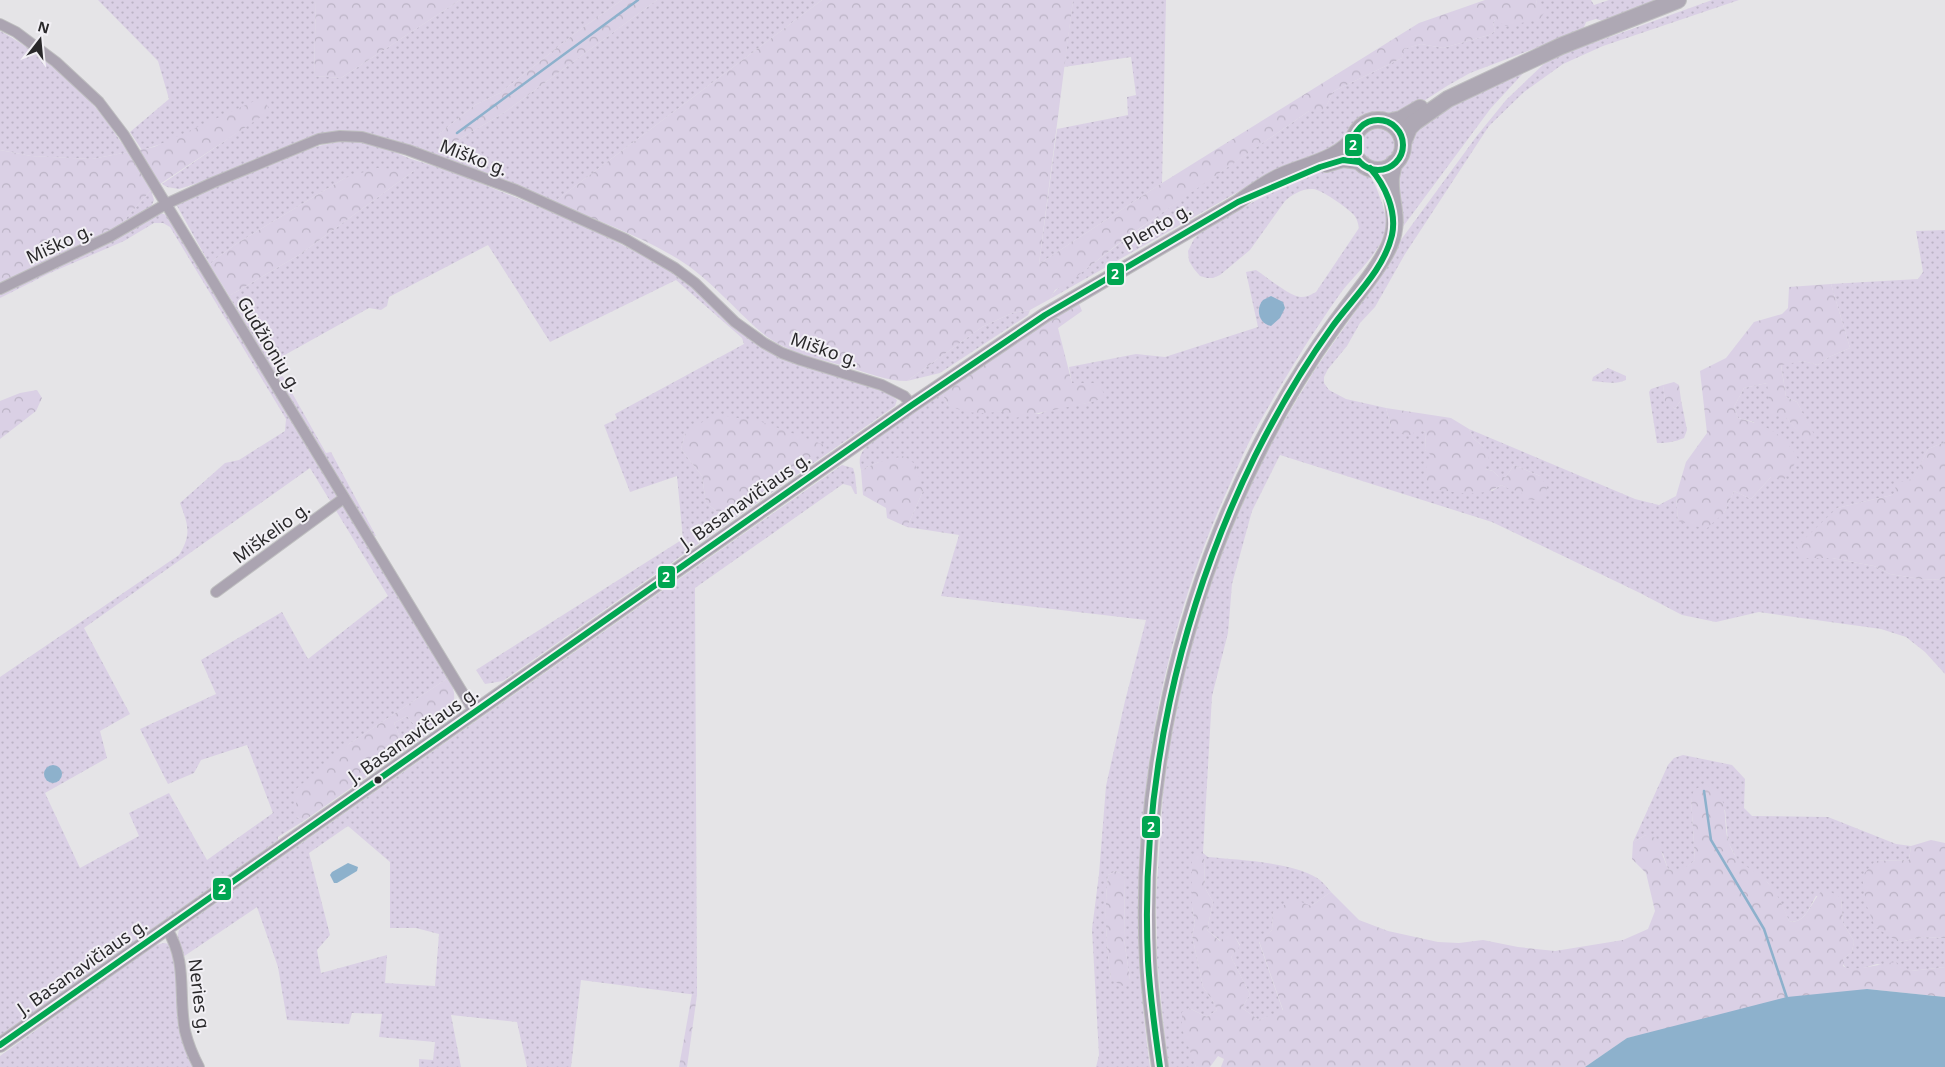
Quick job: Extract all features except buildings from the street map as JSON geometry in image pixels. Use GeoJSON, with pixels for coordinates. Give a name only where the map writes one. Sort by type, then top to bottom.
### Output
{"type":"FeatureCollection","features":[{"type":"Feature","properties":{"kind":"highway"},"geometry":{"type":"LineString","coordinates":[[1364,165],[1378,170],[1387,168],[1394,163],[1402,151],[1409,128],[1448,99],[1561,46],[1678,0]]}},
{"type":"Feature","properties":{"kind":"highway"},"geometry":{"type":"LineString","coordinates":[[1393,231],[1389,203],[1382,184],[1364,165],[1353,149],[1354,136],[1365,123],[1372,120],[1388,122],[1401,120],[1451,88],[1477,75],[1512,61],[1561,46]]}},
{"type":"Feature","properties":{"kind":"highway"},"geometry":{"type":"LineString","coordinates":[[1388,122],[1398,131],[1403,144]]}},
{"type":"Feature","properties":{"kind":"highway"},"geometry":{"type":"LineString","coordinates":[[1160,1067],[1148,961],[1147,917],[1150,838],[1164,726],[1186,635],[1213,552],[1246,475],[1263,441],[1301,374],[1390,244],[1396,218],[1391,177],[1394,163]]}},
{"type":"Feature","properties":{"kind":"main road","name":"Plento g."},"geometry":{"type":"LineString","coordinates":[[912,405],[1045,315],[1238,202],[1260,186],[1279,176],[1339,152],[1354,136]]}},
{"type":"Feature","properties":{"kind":"main road","name":"Plento g."},"geometry":{"type":"LineString","coordinates":[[1238,202],[1320,167],[1343,160],[1364,165]]}},
{"type":"Feature","properties":{"kind":"main road","name":"J. Basanavičiaus g."},"geometry":{"type":"LineString","coordinates":[[0,1045],[912,405]]}},
{"type":"Feature","properties":{"kind":"street","name":"Gudžionių g."},"geometry":{"type":"LineString","coordinates":[[0,24],[16,32],[56,62],[100,102],[124,135],[475,713]]}},
{"type":"Feature","properties":{"kind":"street","name":"Miško g."},"geometry":{"type":"LineString","coordinates":[[0,289],[111,236],[166,204],[319,139],[340,136],[362,137],[408,150],[516,190],[625,239],[675,268],[695,283],[735,322],[764,343],[782,353],[801,360],[882,385],[904,396],[912,405]]}},
{"type":"Feature","properties":{"kind":"street","name":"Miškelio g."},"geometry":{"type":"LineString","coordinates":[[216,592],[344,498]]}},
{"type":"Feature","properties":{"kind":"street","name":"Neries g."},"geometry":{"type":"LineString","coordinates":[[167,929],[175,943],[180,960],[185,1030],[193,1056],[199,1067]]}},
{"type":"Feature","properties":{"kind":"green space"},"geometry":{"type":"Polygon","coordinates":[[[98,0],[316,0],[314,76],[341,78],[460,0],[622,0],[578,31],[500,93],[475,105],[439,134],[448,146],[505,112],[657,0],[822,0],[554,202],[397,141],[372,134],[355,132],[314,136],[204,181],[179,189],[167,187],[162,184],[270,110],[142,150],[130,132],[169,99],[158,61],[98,0]]]}},
{"type":"Feature","properties":{"kind":"green space"},"geometry":{"type":"Polygon","coordinates":[[[316,0],[460,0],[341,78],[314,76],[316,0]]]}},
{"type":"Feature","properties":{"kind":"green space"},"geometry":{"type":"Polygon","coordinates":[[[622,0],[657,0],[505,112],[448,146],[439,134],[475,105],[500,93],[578,31],[622,0]]]}},
{"type":"Feature","properties":{"kind":"green space"},"geometry":{"type":"Polygon","coordinates":[[[822,0],[1073,0],[1039,264],[1162,183],[1419,23],[1485,0],[1537,0],[1536,4],[1543,4],[1546,10],[1540,19],[1506,26],[1495,20],[1493,22],[1495,31],[1489,35],[1443,48],[1421,44],[1404,49],[1402,58],[1334,91],[1322,112],[1309,111],[1127,237],[1076,277],[1055,290],[1050,299],[1030,310],[1012,313],[982,327],[907,381],[892,380],[814,358],[781,345],[761,332],[711,284],[678,259],[632,235],[554,202],[822,0]]]}},
{"type":"Feature","properties":{"kind":"green space"},"geometry":{"type":"Polygon","coordinates":[[[1073,0],[1166,0],[1162,183],[1039,264],[1057,129],[1128,115],[1127,97],[1136,95],[1131,57],[1064,67],[1073,0]]]}},
{"type":"Feature","properties":{"kind":"green space"},"geometry":{"type":"Polygon","coordinates":[[[1537,0],[1591,0],[1594,5],[1609,0],[1660,0],[1603,21],[1596,19],[1586,22],[1583,30],[1470,73],[1402,115],[1395,117],[1371,114],[1354,125],[1343,145],[1257,181],[1050,299],[1062,285],[1199,187],[1309,111],[1322,111],[1334,91],[1402,58],[1403,49],[1421,44],[1443,48],[1489,35],[1495,31],[1493,22],[1495,20],[1536,4],[1537,0]]]}},
{"type":"Feature","properties":{"kind":"green space"},"geometry":{"type":"Polygon","coordinates":[[[1712,0],[1739,0],[1603,46],[1563,64],[1524,92],[1489,126],[1405,254],[1375,307],[1360,323],[1347,346],[1328,369],[1324,377],[1324,383],[1329,390],[1346,399],[1386,408],[1391,427],[1415,428],[1426,432],[1425,450],[1492,491],[1501,485],[1513,489],[1522,488],[1540,476],[1514,465],[1506,477],[1499,477],[1493,471],[1485,469],[1484,447],[1474,439],[1469,429],[1635,499],[1659,505],[1676,496],[1678,521],[1724,513],[1734,491],[1751,499],[1771,477],[1754,422],[1738,418],[1734,407],[1744,388],[1767,383],[1787,418],[1806,441],[1814,436],[1797,402],[1786,397],[1781,364],[1803,361],[1818,365],[1829,357],[1850,348],[1831,284],[1918,279],[1923,272],[1916,231],[1945,230],[1945,442],[1928,449],[1913,480],[1892,495],[1837,508],[1815,558],[1832,558],[1874,566],[1890,574],[1920,579],[1945,580],[1945,674],[1925,652],[1906,637],[1881,629],[1759,612],[1716,622],[1682,615],[1492,522],[1280,455],[1252,511],[1232,584],[1228,633],[1212,696],[1203,853],[1208,857],[1294,868],[1317,878],[1331,892],[1311,906],[1273,912],[1272,930],[1259,942],[1283,1011],[1259,1020],[1242,1008],[1250,994],[1231,957],[1240,945],[1235,937],[1221,941],[1207,930],[1213,902],[1205,888],[1204,858],[1192,907],[1195,924],[1192,935],[1203,987],[1217,1010],[1207,1017],[1189,1008],[1191,1051],[1196,1067],[1168,1067],[1157,961],[1156,897],[1163,795],[1168,754],[1188,655],[1200,614],[1226,542],[1266,451],[1316,368],[1362,302],[1395,248],[1476,137],[1506,100],[1549,59],[1712,0]]]}},
{"type":"Feature","properties":{"kind":"green space"},"geometry":{"type":"Polygon","coordinates":[[[0,31],[38,55],[87,97],[109,124],[128,152],[92,159],[31,156],[0,150],[0,31]]]}},
{"type":"Feature","properties":{"kind":"green space"},"geometry":{"type":"Polygon","coordinates":[[[1530,66],[1491,108],[1402,228],[1399,206],[1398,168],[1404,162],[1407,154],[1408,140],[1422,121],[1530,66]]]}},
{"type":"Feature","properties":{"kind":"green space"},"geometry":{"type":"Polygon","coordinates":[[[263,97],[270,111],[151,190],[121,226],[0,284],[0,150],[31,156],[92,159],[154,147],[263,97]]]}},
{"type":"Feature","properties":{"kind":"green space"},"geometry":{"type":"Polygon","coordinates":[[[1378,126],[1390,132],[1396,144],[1390,156],[1378,162],[1366,156],[1360,144],[1366,132],[1378,126]]]}},
{"type":"Feature","properties":{"kind":"green space"},"geometry":{"type":"Polygon","coordinates":[[[354,141],[375,144],[411,159],[453,172],[571,220],[613,240],[659,264],[679,277],[696,290],[717,312],[754,341],[884,390],[897,400],[895,406],[503,681],[485,684],[476,670],[683,539],[677,476],[630,492],[604,425],[617,419],[615,414],[744,344],[742,338],[676,280],[550,342],[488,245],[389,297],[387,306],[381,310],[369,308],[274,361],[326,453],[331,452],[376,536],[371,536],[229,296],[299,255],[415,170],[345,178],[236,244],[210,265],[176,204],[296,153],[318,146],[354,141]],[[685,434],[681,449],[702,476],[706,503],[723,516],[685,434]]]}},
{"type":"Feature","properties":{"kind":"green space"},"geometry":{"type":"Polygon","coordinates":[[[1337,165],[1357,168],[1369,175],[1373,181],[1383,206],[1387,227],[1378,247],[1329,310],[1258,425],[1222,502],[1196,569],[1174,638],[1158,708],[1147,779],[1141,851],[1139,923],[1142,995],[1150,1067],[1096,1067],[1099,1055],[1092,929],[1099,874],[1106,786],[1146,620],[941,596],[959,535],[907,527],[923,491],[879,462],[861,470],[860,456],[868,445],[942,393],[948,405],[983,413],[993,411],[1039,414],[1052,409],[1092,402],[1098,383],[1072,384],[1069,367],[1136,354],[1165,357],[1258,327],[1246,272],[1256,270],[1284,290],[1296,296],[1305,297],[1316,292],[1359,228],[1358,222],[1350,211],[1340,203],[1313,189],[1290,196],[1250,250],[1220,275],[1213,278],[1200,276],[1189,261],[1188,251],[1194,239],[1204,229],[1277,189],[1337,165]],[[1116,871],[1108,875],[1106,927],[1111,979],[1130,980],[1124,939],[1125,876],[1116,871]]]}},
{"type":"Feature","properties":{"kind":"green space"},"geometry":{"type":"Polygon","coordinates":[[[377,168],[415,170],[299,255],[229,296],[210,265],[214,260],[236,244],[345,178],[377,168]]]}},
{"type":"Feature","properties":{"kind":"green space"},"geometry":{"type":"Polygon","coordinates":[[[151,190],[154,200],[150,209],[121,226],[127,217],[151,190]]]}},
{"type":"Feature","properties":{"kind":"green space"},"geometry":{"type":"Polygon","coordinates":[[[160,213],[167,215],[448,678],[349,744],[296,817],[305,820],[278,837],[278,840],[0,1036],[0,677],[179,555],[187,535],[187,524],[180,503],[225,463],[239,460],[285,431],[286,419],[170,227],[163,223],[154,223],[124,241],[50,273],[0,298],[0,289],[160,213]],[[310,468],[84,628],[130,714],[100,731],[107,758],[45,793],[80,868],[139,836],[129,813],[169,793],[207,860],[273,813],[247,745],[201,760],[194,773],[168,784],[140,729],[216,694],[201,660],[282,612],[308,659],[388,596],[310,468]]]}},
{"type":"Feature","properties":{"kind":"green space"},"geometry":{"type":"Polygon","coordinates":[[[1831,284],[1850,348],[1829,357],[1818,365],[1803,361],[1781,365],[1786,397],[1797,402],[1815,436],[1806,442],[1787,418],[1771,414],[1767,383],[1744,388],[1734,407],[1738,418],[1773,431],[1787,443],[1798,459],[1783,481],[1771,477],[1751,499],[1734,491],[1724,513],[1706,529],[1678,521],[1676,496],[1686,462],[1707,433],[1700,371],[1726,358],[1754,322],[1782,314],[1788,308],[1789,287],[1831,284]]]}},
{"type":"Feature","properties":{"kind":"green space"},"geometry":{"type":"Polygon","coordinates":[[[1078,301],[1082,311],[1058,328],[1072,383],[1098,383],[1106,397],[1092,402],[1015,418],[1002,412],[971,412],[948,405],[942,393],[1078,301]]]}},
{"type":"Feature","properties":{"kind":"green space"},"geometry":{"type":"Polygon","coordinates":[[[1030,310],[1028,315],[940,373],[907,381],[982,327],[1012,313],[1030,310]]]}},
{"type":"Feature","properties":{"kind":"green space"},"geometry":{"type":"Polygon","coordinates":[[[1608,368],[1626,376],[1626,380],[1614,383],[1592,381],[1593,377],[1608,368]]]}},
{"type":"Feature","properties":{"kind":"green space"},"geometry":{"type":"Polygon","coordinates":[[[1674,382],[1679,385],[1681,400],[1675,409],[1665,401],[1663,385],[1674,382]]]}},
{"type":"Feature","properties":{"kind":"green space"},"geometry":{"type":"Polygon","coordinates":[[[1663,385],[1665,400],[1675,409],[1681,400],[1687,430],[1684,438],[1671,442],[1657,443],[1649,392],[1651,389],[1663,385]]]}},
{"type":"Feature","properties":{"kind":"green space"},"geometry":{"type":"Polygon","coordinates":[[[37,390],[42,398],[36,411],[0,439],[0,401],[20,393],[37,390]]]}},
{"type":"Feature","properties":{"kind":"green space"},"geometry":{"type":"Polygon","coordinates":[[[1386,408],[1451,418],[1469,429],[1474,439],[1484,447],[1489,457],[1485,469],[1493,471],[1499,477],[1506,477],[1514,465],[1540,476],[1547,487],[1544,501],[1526,499],[1520,491],[1501,485],[1485,492],[1476,493],[1459,493],[1432,489],[1423,476],[1431,455],[1425,450],[1426,432],[1415,429],[1413,435],[1404,435],[1391,427],[1386,408]]]}},
{"type":"Feature","properties":{"kind":"green space"},"geometry":{"type":"Polygon","coordinates":[[[714,414],[762,422],[827,446],[723,516],[706,503],[702,476],[681,449],[685,434],[714,414]]]}},
{"type":"Feature","properties":{"kind":"green space"},"geometry":{"type":"Polygon","coordinates":[[[1945,442],[1945,580],[1920,579],[1890,574],[1874,566],[1832,558],[1799,558],[1797,546],[1837,508],[1892,495],[1895,492],[1896,483],[1913,479],[1928,449],[1945,442]]]}},
{"type":"Feature","properties":{"kind":"green space"},"geometry":{"type":"Polygon","coordinates":[[[904,456],[915,464],[923,491],[907,527],[887,518],[886,508],[863,495],[861,470],[879,462],[904,456]]]}},
{"type":"Feature","properties":{"kind":"green space"},"geometry":{"type":"Polygon","coordinates":[[[842,465],[853,468],[857,494],[855,494],[851,486],[843,484],[695,588],[697,995],[581,980],[571,1067],[527,1067],[517,1022],[451,1015],[461,1067],[419,1067],[419,1059],[433,1060],[435,1042],[379,1037],[382,1014],[352,1013],[349,1024],[287,1020],[278,967],[257,907],[177,961],[181,1029],[188,1055],[194,1067],[0,1067],[0,1056],[153,946],[164,943],[169,944],[177,939],[179,930],[842,465]],[[348,826],[309,853],[330,935],[317,950],[321,973],[387,955],[385,983],[435,986],[439,934],[416,928],[390,928],[390,862],[348,826]]]}},
{"type":"Feature","properties":{"kind":"green space"},"geometry":{"type":"Polygon","coordinates":[[[448,678],[453,687],[453,704],[439,725],[424,737],[407,716],[394,723],[405,750],[305,820],[296,817],[296,789],[349,744],[448,678]]]}},
{"type":"Feature","properties":{"kind":"green space"},"geometry":{"type":"Polygon","coordinates":[[[407,716],[424,737],[405,750],[394,723],[407,716]]]}},
{"type":"Feature","properties":{"kind":"green space"},"geometry":{"type":"Polygon","coordinates":[[[1683,755],[1732,765],[1745,779],[1744,808],[1752,816],[1828,817],[1896,844],[1911,846],[1909,860],[1875,861],[1899,942],[1923,937],[1945,938],[1945,967],[1911,971],[1877,964],[1860,969],[1847,969],[1842,963],[1843,959],[1852,952],[1854,941],[1843,923],[1841,898],[1816,896],[1803,917],[1799,920],[1789,921],[1781,903],[1768,883],[1738,861],[1728,842],[1725,810],[1691,798],[1695,860],[1679,874],[1668,869],[1663,854],[1646,835],[1633,842],[1668,765],[1674,758],[1683,755]]]}},
{"type":"Feature","properties":{"kind":"green space"},"geometry":{"type":"Polygon","coordinates":[[[1703,785],[1719,793],[1724,808],[1727,835],[1732,851],[1741,862],[1772,887],[1789,921],[1795,922],[1800,920],[1823,890],[1831,892],[1841,898],[1843,923],[1854,941],[1852,952],[1843,959],[1843,966],[1861,968],[1896,962],[1911,971],[1945,967],[1945,997],[1867,989],[1627,1038],[1585,1067],[1221,1067],[1224,1059],[1218,1056],[1210,1067],[1196,1067],[1182,1029],[1182,1012],[1189,1008],[1207,1017],[1217,1010],[1203,987],[1192,935],[1195,924],[1192,907],[1192,857],[1197,854],[1204,858],[1205,888],[1213,902],[1207,930],[1220,941],[1228,934],[1235,937],[1240,946],[1231,957],[1250,994],[1242,1008],[1259,1020],[1283,1010],[1259,941],[1272,930],[1273,912],[1294,899],[1311,906],[1331,892],[1359,920],[1388,931],[1438,942],[1459,943],[1483,940],[1518,947],[1555,951],[1623,940],[1648,929],[1655,911],[1646,873],[1632,859],[1633,842],[1646,835],[1656,838],[1668,869],[1679,873],[1695,860],[1691,798],[1694,790],[1703,785]]]}},
{"type":"Feature","properties":{"kind":"green space"},"geometry":{"type":"Polygon","coordinates":[[[1931,840],[1945,843],[1945,938],[1923,937],[1899,942],[1875,927],[1866,904],[1862,876],[1875,861],[1909,860],[1911,846],[1931,840]]]}},
{"type":"Feature","properties":{"kind":"green space"},"geometry":{"type":"Polygon","coordinates":[[[1116,871],[1125,876],[1124,939],[1130,980],[1122,986],[1111,979],[1107,940],[1106,901],[1108,875],[1116,871]]]}},
{"type":"Feature","properties":{"kind":"green space"},"geometry":{"type":"Polygon","coordinates":[[[692,994],[697,995],[687,1067],[679,1067],[692,994]]]}},
{"type":"Feature","properties":{"kind":"water"},"geometry":{"type":"Polygon","coordinates":[[[1271,296],[1283,302],[1285,308],[1280,318],[1271,326],[1261,319],[1259,308],[1263,300],[1271,296]]]}},
{"type":"Feature","properties":{"kind":"water"},"geometry":{"type":"Polygon","coordinates":[[[53,765],[59,768],[62,774],[59,780],[53,783],[47,780],[44,774],[47,768],[53,765]]]}},
{"type":"Feature","properties":{"kind":"water"},"geometry":{"type":"Polygon","coordinates":[[[348,863],[358,867],[357,871],[334,883],[330,875],[332,872],[348,863]]]}},
{"type":"Feature","properties":{"kind":"water"},"geometry":{"type":"Polygon","coordinates":[[[1867,989],[1945,997],[1945,1067],[1585,1067],[1627,1038],[1787,997],[1867,989]]]}},
{"type":"Feature","properties":{"kind":"waterway"},"geometry":{"type":"LineString","coordinates":[[457,133],[638,0]]}},
{"type":"Feature","properties":{"kind":"waterway"},"geometry":{"type":"LineString","coordinates":[[1704,791],[1711,840],[1764,929],[1787,998]]}},
{"type":"Feature","properties":{"kind":"transit line","name":"2"},"geometry":{"type":"LineString","coordinates":[[1378,120],[1392,124],[1399,131],[1403,145],[1399,159],[1392,166],[1378,170],[1364,166],[1357,159],[1353,145],[1357,131],[1364,124],[1378,120]]}},
{"type":"Feature","properties":{"kind":"transit line","name":"2"},"geometry":{"type":"LineString","coordinates":[[0,1045],[912,405],[1045,315],[1238,202],[1320,167],[1343,160],[1359,162]]}},
{"type":"Feature","properties":{"kind":"transit line","name":"2"},"geometry":{"type":"LineString","coordinates":[[1160,1067],[1148,961],[1147,896],[1158,766],[1170,702],[1185,639],[1205,577],[1228,516],[1255,456],[1281,406],[1311,358],[1332,327],[1375,272],[1388,248],[1393,226],[1391,208],[1385,190],[1370,168]]}}]}
